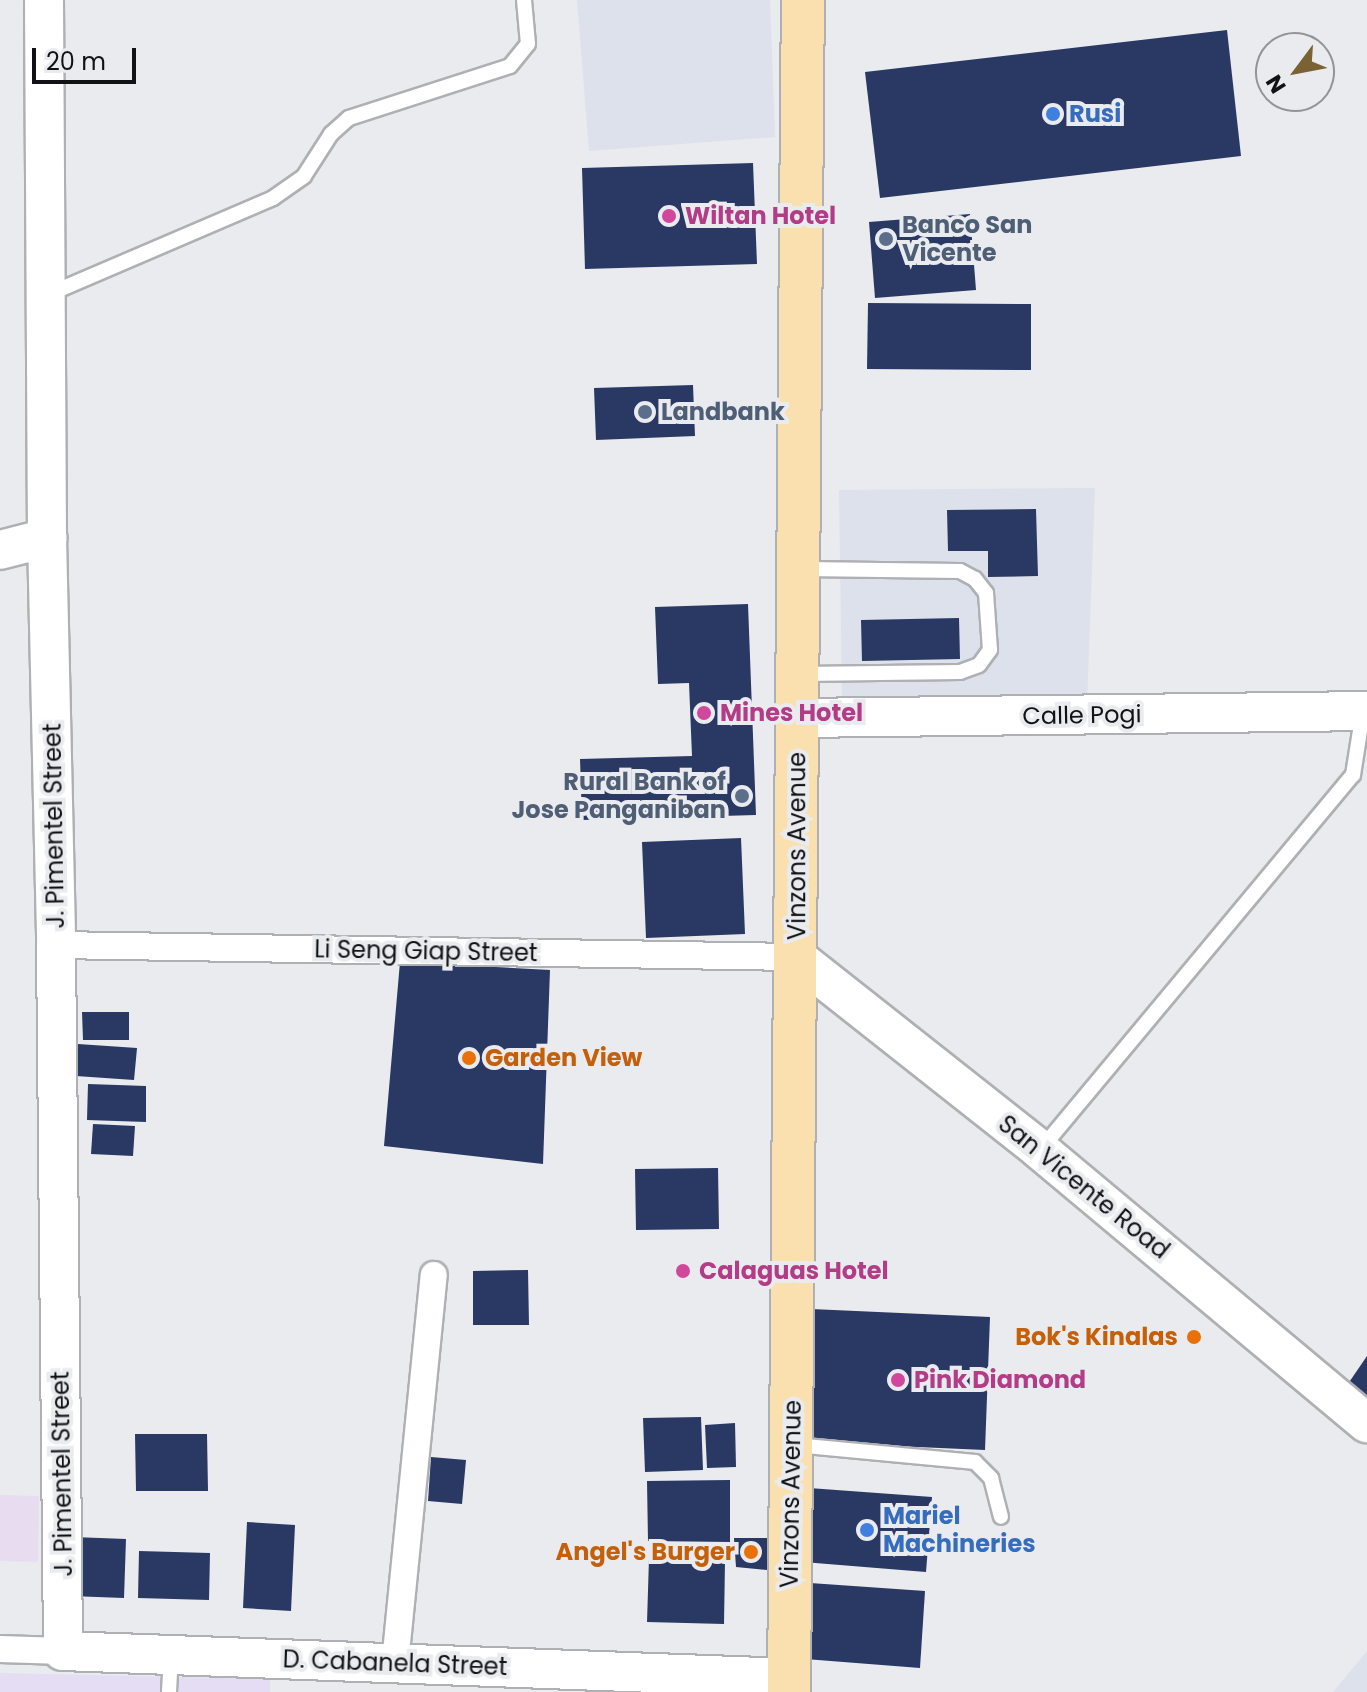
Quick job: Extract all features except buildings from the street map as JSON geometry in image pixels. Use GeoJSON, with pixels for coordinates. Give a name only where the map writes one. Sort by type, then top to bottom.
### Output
{"type":"FeatureCollection","features":[{"type":"Feature","properties":{"kind":"main road","name":"Vinzons Avenue"},"geometry":{"type":"LineString","coordinates":[[789,1685],[803,0]]}},
{"type":"Feature","properties":{"kind":"street","name":"J. Pimentel Street"},"geometry":{"type":"LineString","coordinates":[[44,0],[47,538],[56,945],[63,1651]]}},
{"type":"Feature","properties":{"kind":"street"},"geometry":{"type":"LineString","coordinates":[[0,550],[47,538]]}},
{"type":"Feature","properties":{"kind":"street","name":"Calle Pogi"},"geometry":{"type":"LineString","coordinates":[[798,718],[1365,711]]}},
{"type":"Feature","properties":{"kind":"street","name":"Li Seng Giap Street"},"geometry":{"type":"LineString","coordinates":[[56,945],[796,957]]}},
{"type":"Feature","properties":{"kind":"street","name":"San Vicente Road"},"geometry":{"type":"LineString","coordinates":[[796,957],[1040,1150],[1367,1423]]}},
{"type":"Feature","properties":{"kind":"street"},"geometry":{"type":"LineString","coordinates":[[395,1663],[434,1275]]}},
{"type":"Feature","properties":{"kind":"street","name":"D. Cabanela Street"},"geometry":{"type":"LineString","coordinates":[[0,1649],[63,1651],[170,1674],[395,1663],[789,1685]]}},
{"type":"Feature","properties":{"kind":"lane"},"geometry":{"type":"LineString","coordinates":[[46,296],[273,198],[304,176],[331,134],[349,118],[510,66],[528,44],[524,0]]}},
{"type":"Feature","properties":{"kind":"lane"},"geometry":{"type":"LineString","coordinates":[[798,568],[960,571],[975,579],[986,593],[990,650],[979,665],[960,672],[798,674]]}},
{"type":"Feature","properties":{"kind":"lane"},"geometry":{"type":"LineString","coordinates":[[1040,1150],[1353,775],[1365,711]]}},
{"type":"Feature","properties":{"kind":"lane"},"geometry":{"type":"LineString","coordinates":[[791,1445],[975,1462],[991,1478],[1001,1517]]}},
{"type":"Feature","properties":{"kind":"shaded area"},"geometry":{"type":"Polygon","coordinates":[[[577,0],[770,0],[775,137],[589,151],[577,0]]]}},
{"type":"Feature","properties":{"kind":"shaded area"},"geometry":{"type":"Polygon","coordinates":[[[1095,488],[1087,705],[842,697],[839,490],[1095,488]]]}},
{"type":"Feature","properties":{"kind":"shaded area"},"geometry":{"type":"Polygon","coordinates":[[[0,1495],[39,1496],[38,1562],[0,1561],[0,1495]]]}},
{"type":"Feature","properties":{"kind":"shaded area"},"geometry":{"type":"Polygon","coordinates":[[[1367,1651],[1367,1692],[1333,1692],[1367,1651]]]}},
{"type":"Feature","properties":{"kind":"shaded area"},"geometry":{"type":"Polygon","coordinates":[[[0,1673],[270,1679],[270,1692],[0,1692],[0,1673]]]}},
{"type":"Feature","properties":{"kind":"place","name":"Rusi"},"geometry":{"type":"Point","coordinates":[1053,114]}},
{"type":"Feature","properties":{"kind":"place","name":"Wiltan Hotel"},"geometry":{"type":"Point","coordinates":[669,216]}},
{"type":"Feature","properties":{"kind":"place","name":"Banco San Vicente"},"geometry":{"type":"Point","coordinates":[886,239]}},
{"type":"Feature","properties":{"kind":"place","name":"Landbank"},"geometry":{"type":"Point","coordinates":[645,412]}},
{"type":"Feature","properties":{"kind":"place","name":"Mines Hotel"},"geometry":{"type":"Point","coordinates":[704,713]}},
{"type":"Feature","properties":{"kind":"place","name":"Rural Bank of Jose Panganiban"},"geometry":{"type":"Point","coordinates":[742,796]}},
{"type":"Feature","properties":{"kind":"place","name":"Garden View"},"geometry":{"type":"Point","coordinates":[469,1058]}},
{"type":"Feature","properties":{"kind":"place","name":"Calaguas Hotel"},"geometry":{"type":"Point","coordinates":[683,1271]}},
{"type":"Feature","properties":{"kind":"place","name":"Bok's Kinalas"},"geometry":{"type":"Point","coordinates":[1194,1337]}},
{"type":"Feature","properties":{"kind":"place","name":"Pink Diamond"},"geometry":{"type":"Point","coordinates":[898,1380]}},
{"type":"Feature","properties":{"kind":"place","name":"Mariel Machineries"},"geometry":{"type":"Point","coordinates":[867,1530]}},
{"type":"Feature","properties":{"kind":"place","name":"Angel's Burger"},"geometry":{"type":"Point","coordinates":[751,1552]}}]}
